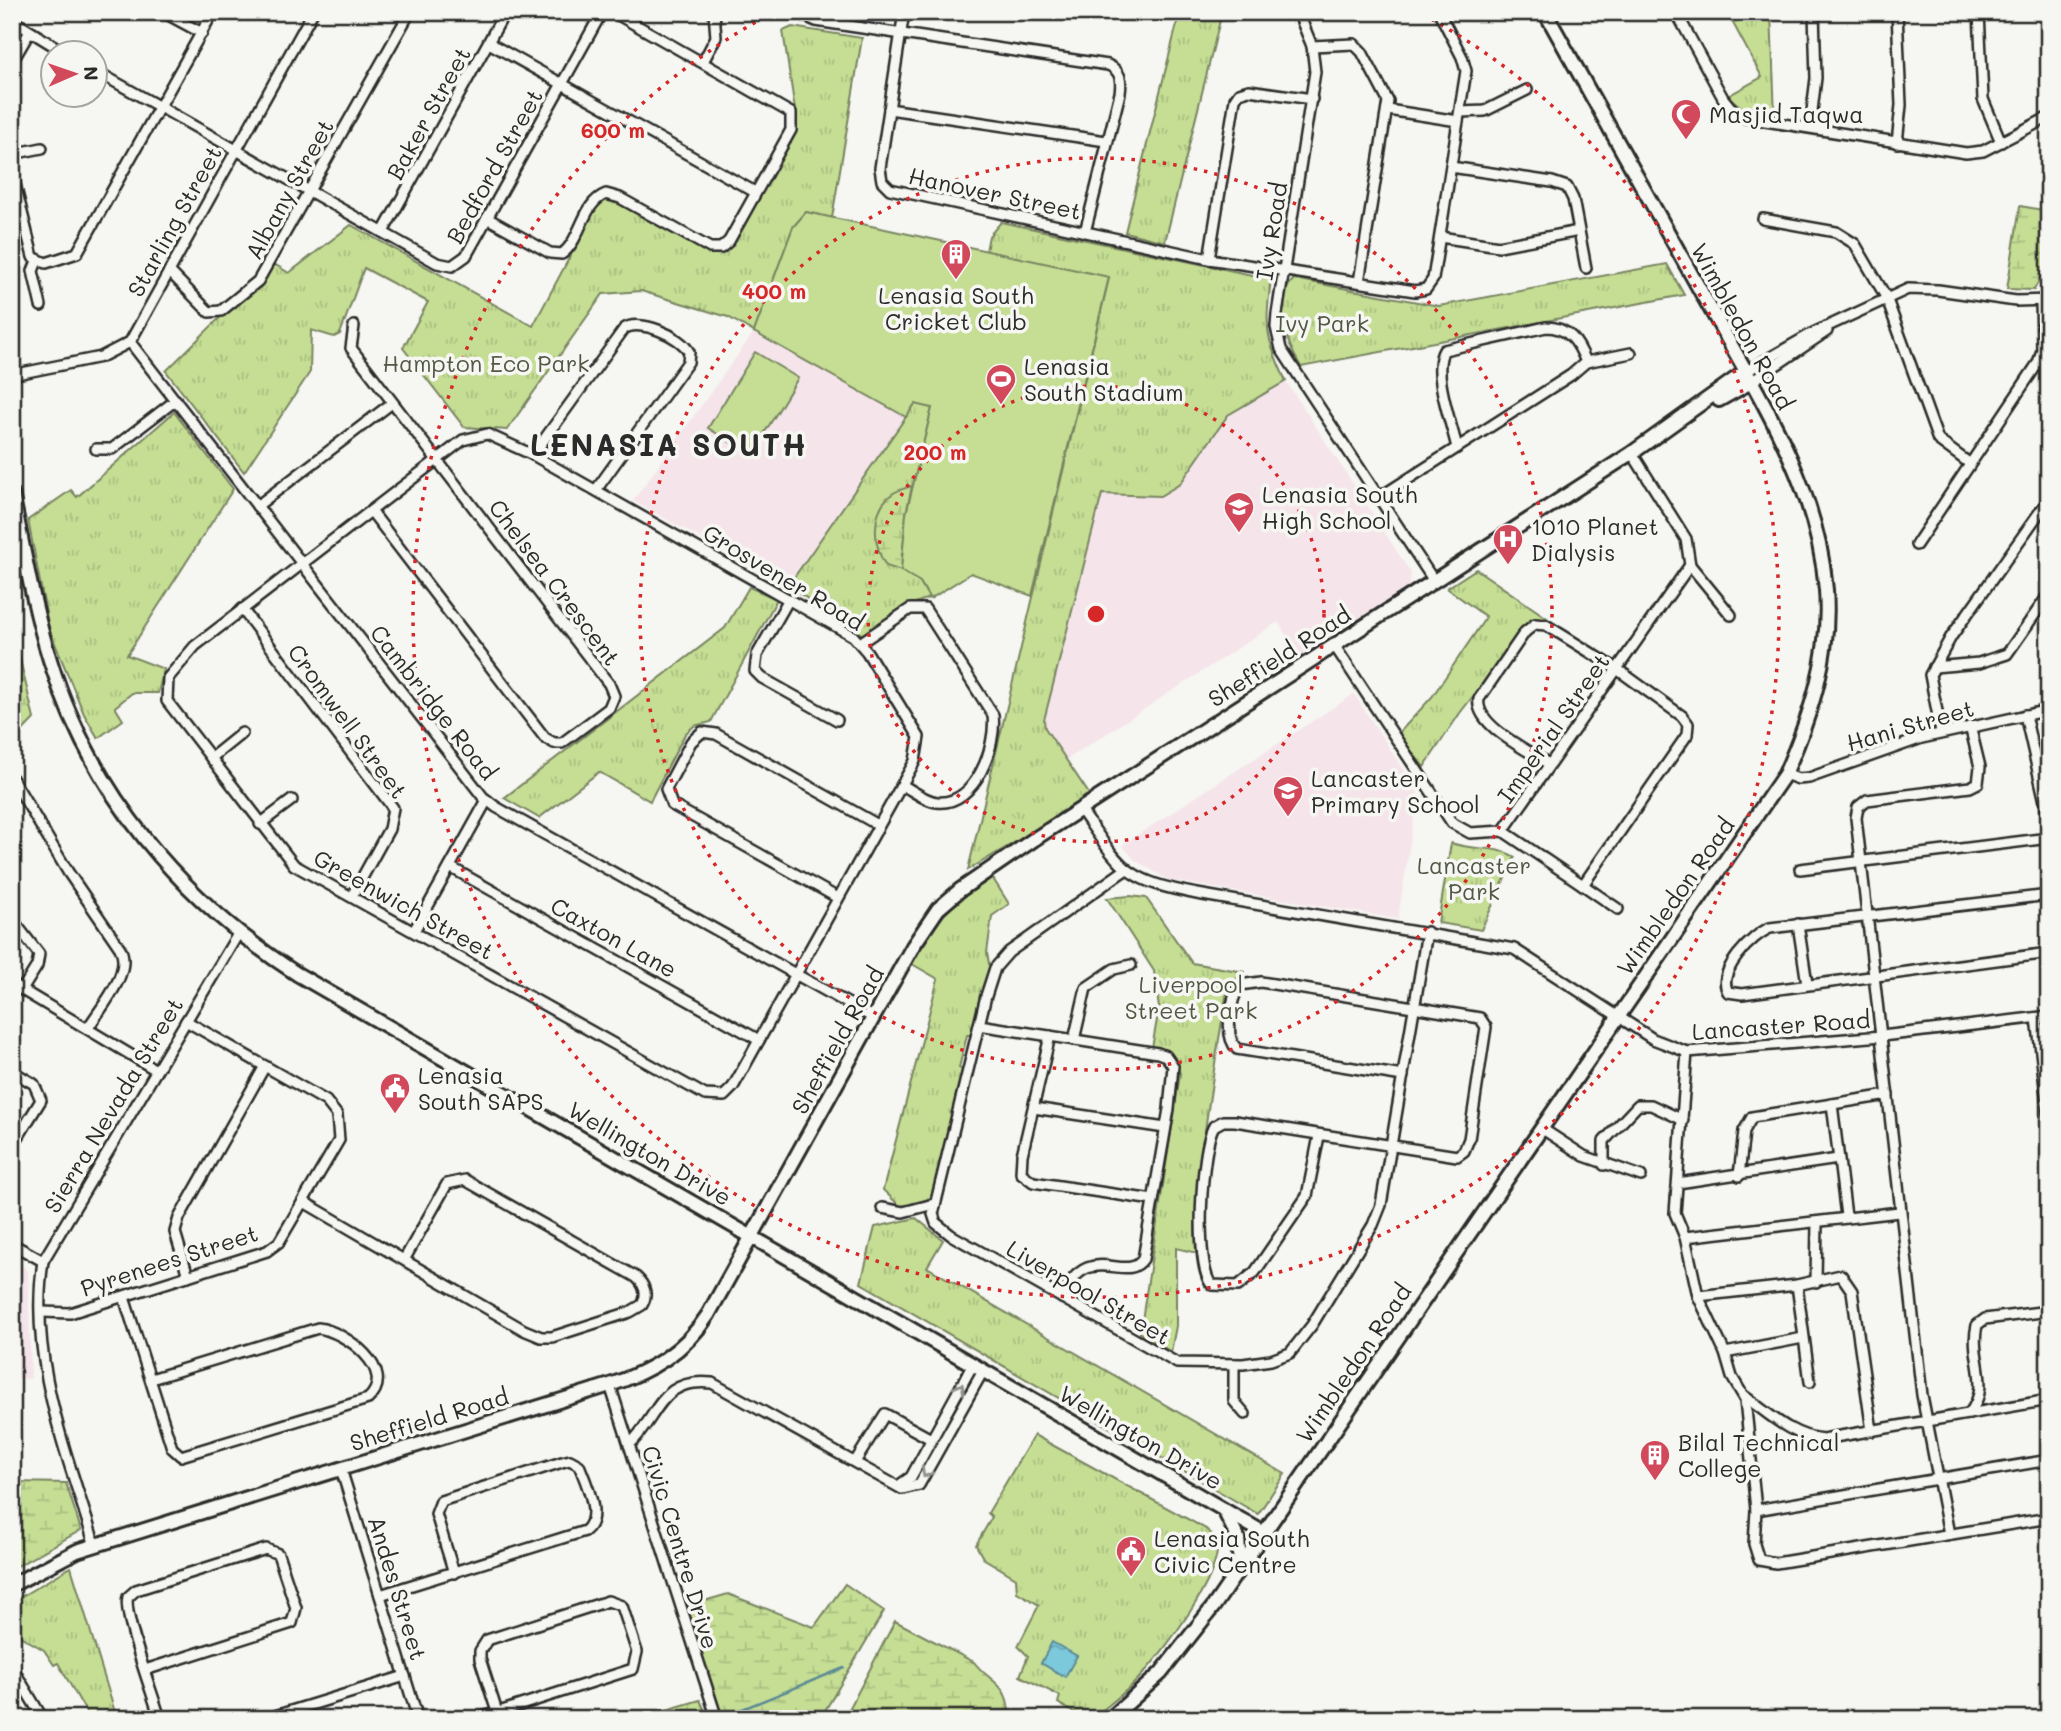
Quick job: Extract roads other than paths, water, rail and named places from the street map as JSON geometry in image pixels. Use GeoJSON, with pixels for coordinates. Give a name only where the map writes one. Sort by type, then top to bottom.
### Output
{"type":"FeatureCollection","features":[{"type":"Feature","properties":{"kind":"street"},"geometry":{"type":"LineString","coordinates":[[163,12],[202,33]]}},
{"type":"Feature","properties":{"kind":"street"},"geometry":{"type":"LineString","coordinates":[[12,172],[29,249],[37,261],[46,263],[77,253],[213,12]]}},
{"type":"Feature","properties":{"kind":"street","name":"Starling Street"},"geometry":{"type":"LineString","coordinates":[[130,342],[313,12]]}},
{"type":"Feature","properties":{"kind":"street","name":"Albany Street"},"geometry":{"type":"LineString","coordinates":[[169,271],[202,309],[213,313],[221,311],[263,276],[410,12]]}},
{"type":"Feature","properties":{"kind":"street","name":"Baker Street"},"geometry":{"type":"LineString","coordinates":[[383,232],[505,12]]}},
{"type":"Feature","properties":{"kind":"street","name":"Bedford Street"},"geometry":{"type":"LineString","coordinates":[[108,78],[438,263],[456,265],[466,256],[602,12]]}},
{"type":"Feature","properties":{"kind":"street"},"geometry":{"type":"LineString","coordinates":[[487,218],[550,253],[562,254],[572,243],[594,202],[606,194],[620,198],[716,250],[729,241],[791,130],[792,117],[785,107],[613,12]]}},
{"type":"Feature","properties":{"kind":"street"},"geometry":{"type":"LineString","coordinates":[[703,62],[716,37],[714,12]]}},
{"type":"Feature","properties":{"kind":"street"},"geometry":{"type":"LineString","coordinates":[[796,12],[816,21],[1113,67],[1121,75],[1121,85],[1085,232]]}},
{"type":"Feature","properties":{"kind":"street","name":"Hanover Street"},"geometry":{"type":"LineString","coordinates":[[904,12],[880,168],[882,181],[890,189],[1209,259],[1400,290],[1426,289],[1433,279],[1440,237]]}},
{"type":"Feature","properties":{"kind":"street","name":"Ivy Road"},"geometry":{"type":"LineString","coordinates":[[1298,12],[1312,46],[1315,72],[1276,327],[1281,349],[1434,581]]}},
{"type":"Feature","properties":{"kind":"street"},"geometry":{"type":"LineString","coordinates":[[1439,12],[1465,63],[1440,237],[1500,246],[1579,231]]}},
{"type":"Feature","properties":{"kind":"street","name":"Wimbledon Road"},"geometry":{"type":"LineString","coordinates":[[1110,1719],[1145,1689],[1177,1655],[1240,1568],[1785,774],[1807,721],[1822,664],[1826,591],[1818,538],[1804,488],[1748,377],[1545,12]]}},
{"type":"Feature","properties":{"kind":"street"},"geometry":{"type":"LineString","coordinates":[[1676,12],[1731,108],[1746,118],[1966,153],[1983,151],[2049,117]]}},
{"type":"Feature","properties":{"kind":"street"},"geometry":{"type":"LineString","coordinates":[[1810,127],[1816,78],[1814,12]]}},
{"type":"Feature","properties":{"kind":"street"},"geometry":{"type":"LineString","coordinates":[[1897,12],[1901,105],[1897,143]]}},
{"type":"Feature","properties":{"kind":"street"},"geometry":{"type":"LineString","coordinates":[[1979,12],[1983,99],[2001,142]]}},
{"type":"Feature","properties":{"kind":"street"},"geometry":{"type":"LineString","coordinates":[[12,20],[38,38]]}},
{"type":"Feature","properties":{"kind":"street"},"geometry":{"type":"LineString","coordinates":[[12,62],[29,33]]}},
{"type":"Feature","properties":{"kind":"street"},"geometry":{"type":"LineString","coordinates":[[1312,46],[1348,42],[1359,47],[1386,94],[1388,110],[1359,282]]}},
{"type":"Feature","properties":{"kind":"street"},"geometry":{"type":"LineString","coordinates":[[488,43],[755,192]]}},
{"type":"Feature","properties":{"kind":"street"},"geometry":{"type":"LineString","coordinates":[[1209,259],[1235,99],[1239,93],[1249,90],[1312,99]]}},
{"type":"Feature","properties":{"kind":"street"},"geometry":{"type":"LineString","coordinates":[[1388,110],[1459,116],[1485,111],[1527,90]]}},
{"type":"Feature","properties":{"kind":"street"},"geometry":{"type":"LineString","coordinates":[[890,109],[1106,141]]}},
{"type":"Feature","properties":{"kind":"street"},"geometry":{"type":"LineString","coordinates":[[12,154],[42,148]]}},
{"type":"Feature","properties":{"kind":"street"},"geometry":{"type":"LineString","coordinates":[[1451,167],[1561,184],[1570,191],[1586,268]]}},
{"type":"Feature","properties":{"kind":"street"},"geometry":{"type":"LineString","coordinates":[[1763,219],[1836,232],[1849,237],[1886,297],[1938,440],[1969,463]]}},
{"type":"Feature","properties":{"kind":"street"},"geometry":{"type":"LineString","coordinates":[[37,261],[34,276],[41,306]]}},
{"type":"Feature","properties":{"kind":"street"},"geometry":{"type":"LineString","coordinates":[[1748,377],[1842,319],[1886,297],[1916,288],[2016,301],[2045,300],[2041,357],[1916,545]]}},
{"type":"Feature","properties":{"kind":"street"},"geometry":{"type":"LineString","coordinates":[[533,455],[624,329],[634,324],[642,325],[682,343],[689,352],[688,362],[596,490]]}},
{"type":"Feature","properties":{"kind":"street","name":"Chelsea Crescent"},"geometry":{"type":"LineString","coordinates":[[354,326],[351,348],[612,690],[613,703],[610,708],[567,740],[558,744],[545,738],[371,511]]}},
{"type":"Feature","properties":{"kind":"street"},"geometry":{"type":"LineString","coordinates":[[1457,448],[1440,376],[1439,361],[1444,350],[1552,327],[1569,333],[1586,362]]}},
{"type":"Feature","properties":{"kind":"street"},"geometry":{"type":"LineString","coordinates":[[12,374],[102,357],[130,342]]}},
{"type":"Feature","properties":{"kind":"street","name":"Cambridge Road"},"geometry":{"type":"LineString","coordinates":[[130,342],[449,755],[487,800],[874,1018]]}},
{"type":"Feature","properties":{"kind":"street"},"geometry":{"type":"LineString","coordinates":[[1380,497],[1571,376],[1586,362],[1631,353]]}},
{"type":"Feature","properties":{"kind":"street","name":"Sheffield Road"},"geometry":{"type":"LineString","coordinates":[[12,1585],[50,1563],[95,1546],[610,1385],[656,1366],[681,1347],[708,1315],[913,946],[938,909],[960,890],[1081,810],[1748,377]]}},
{"type":"Feature","properties":{"kind":"street"},"geometry":{"type":"LineString","coordinates":[[96,449],[112,449],[176,400]]}},
{"type":"Feature","properties":{"kind":"street"},"geometry":{"type":"LineString","coordinates":[[257,506],[392,403]]}},
{"type":"Feature","properties":{"kind":"street","name":"Grosvener Road"},"geometry":{"type":"LineString","coordinates":[[302,564],[463,440],[483,433],[503,439],[596,490],[845,630],[859,643],[919,737],[918,753],[797,975],[727,1094],[717,1098],[705,1095]]}},
{"type":"Feature","properties":{"kind":"street"},"geometry":{"type":"LineString","coordinates":[[1632,453],[1686,539],[1690,565],[1731,615]]}},
{"type":"Feature","properties":{"kind":"street","name":"Wellington Drive"},"geometry":{"type":"LineString","coordinates":[[12,495],[14,514],[50,662],[75,726],[95,766],[119,805],[156,854],[198,898],[238,934],[297,974],[1264,1533]]}},
{"type":"Feature","properties":{"kind":"street"},"geometry":{"type":"LineString","coordinates":[[1941,732],[1930,685],[1934,667],[1951,637],[2045,511],[2049,499]]}},
{"type":"Feature","properties":{"kind":"street","name":"Greenwich Street"},"geometry":{"type":"LineString","coordinates":[[302,564],[182,658],[168,678],[165,688],[167,701],[260,824],[294,864],[705,1095]]}},
{"type":"Feature","properties":{"kind":"street","name":"Imperial Street"},"geometry":{"type":"LineString","coordinates":[[1334,645],[1452,823],[1470,834],[1503,831],[1531,795],[1549,764],[1690,565]]}},
{"type":"Feature","properties":{"kind":"street"},"geometry":{"type":"LineString","coordinates":[[1934,667],[1979,663],[2007,654],[2049,594]]}},
{"type":"Feature","properties":{"kind":"street"},"geometry":{"type":"LineString","coordinates":[[789,598],[757,655],[755,671],[762,678],[836,720]]}},
{"type":"Feature","properties":{"kind":"street"},"geometry":{"type":"LineString","coordinates":[[859,643],[910,609],[925,609],[993,715],[981,775],[970,789],[952,800],[937,802],[902,785]]}},
{"type":"Feature","properties":{"kind":"street","name":"Cromwell Street"},"geometry":{"type":"LineString","coordinates":[[242,610],[393,808],[389,829],[352,896]]}},
{"type":"Feature","properties":{"kind":"street"},"geometry":{"type":"LineString","coordinates":[[1549,764],[1489,724],[1479,713],[1478,707],[1479,699],[1525,632],[1535,624],[1546,625],[1617,669],[1682,716],[1689,729],[1583,885]]}},
{"type":"Feature","properties":{"kind":"street","name":"Hani Street"},"geometry":{"type":"LineString","coordinates":[[1785,774],[1798,779],[1809,778],[1885,749],[1941,732],[2049,710]]}},
{"type":"Feature","properties":{"kind":"street"},"geometry":{"type":"LineString","coordinates":[[2025,715],[2044,774],[2049,819]]}},
{"type":"Feature","properties":{"kind":"street"},"geometry":{"type":"LineString","coordinates":[[1949,1534],[1928,1423],[1899,1212],[1856,818],[1862,803],[1876,798],[1970,787],[1978,783],[1980,767],[1970,726]]}},
{"type":"Feature","properties":{"kind":"street"},"geometry":{"type":"LineString","coordinates":[[211,758],[242,733]]}},
{"type":"Feature","properties":{"kind":"street"},"geometry":{"type":"LineString","coordinates":[[838,898],[672,805],[666,789],[691,742],[702,733],[716,734],[878,825]]}},
{"type":"Feature","properties":{"kind":"street"},"geometry":{"type":"LineString","coordinates":[[12,778],[68,872],[120,947],[125,960],[122,971],[88,1028]]}},
{"type":"Feature","properties":{"kind":"street"},"geometry":{"type":"LineString","coordinates":[[260,824],[292,800]]}},
{"type":"Feature","properties":{"kind":"street"},"geometry":{"type":"LineString","coordinates":[[414,931],[487,800]]}},
{"type":"Feature","properties":{"kind":"street"},"geometry":{"type":"LineString","coordinates":[[882,1208],[903,1212],[934,1204],[990,982],[1002,958],[1125,870],[1081,810]]}},
{"type":"Feature","properties":{"kind":"street"},"geometry":{"type":"LineString","coordinates":[[1503,831],[1618,909]]}},
{"type":"Feature","properties":{"kind":"street"},"geometry":{"type":"LineString","coordinates":[[1800,869],[2049,838]]}},
{"type":"Feature","properties":{"kind":"street","name":"Caxton Lane"},"geometry":{"type":"LineString","coordinates":[[450,867],[759,1040]]}},
{"type":"Feature","properties":{"kind":"street","name":"Lancaster Road"},"geometry":{"type":"LineString","coordinates":[[1125,870],[1166,888],[1514,949],[1653,1039],[1687,1052],[1882,1037],[2049,1016]]}},
{"type":"Feature","properties":{"kind":"street"},"geometry":{"type":"LineString","coordinates":[[2049,895],[1770,928],[1757,935],[1726,974],[1725,985],[1731,993],[1742,994],[2049,953]]}},
{"type":"Feature","properties":{"kind":"street"},"geometry":{"type":"LineString","coordinates":[[12,919],[39,954],[37,967],[22,990]]}},
{"type":"Feature","properties":{"kind":"street"},"geometry":{"type":"LineString","coordinates":[[1798,924],[1807,985]]}},
{"type":"Feature","properties":{"kind":"street","name":"Liverpool Street"},"geometry":{"type":"LineString","coordinates":[[934,1204],[934,1218],[946,1231],[1171,1360],[1183,1364],[1234,1364],[1282,1357],[1290,1353],[1312,1325],[1378,1215],[1427,932]]}},
{"type":"Feature","properties":{"kind":"street","name":"Sierra Nevada Street"},"geometry":{"type":"LineString","coordinates":[[95,1546],[48,1394],[43,1369],[43,1261],[238,934]]}},
{"type":"Feature","properties":{"kind":"street"},"geometry":{"type":"LineString","coordinates":[[1074,1040],[1086,988],[1114,968],[1131,965]]}},
{"type":"Feature","properties":{"kind":"street"},"geometry":{"type":"LineString","coordinates":[[1319,1136],[1310,1189],[1272,1248],[1243,1284],[1212,1285],[1205,1277],[1203,1265],[1202,1215],[1206,1154],[1214,1126],[1223,1121],[1235,1121],[1457,1156],[1466,1146],[1472,1119],[1485,1023],[1480,1018],[1416,1006],[1254,981],[1240,985],[1235,996],[1229,1035],[1237,1048],[1404,1076]]}},
{"type":"Feature","properties":{"kind":"street"},"geometry":{"type":"LineString","coordinates":[[12,984],[156,1070]]}},
{"type":"Feature","properties":{"kind":"street"},"geometry":{"type":"LineString","coordinates":[[2037,1018],[2049,1121]]}},
{"type":"Feature","properties":{"kind":"street","name":"Pyrenees Street"},"geometry":{"type":"LineString","coordinates":[[42,1312],[64,1314],[271,1248],[279,1242],[339,1140],[337,1115],[326,1101],[186,1021]]}},
{"type":"Feature","properties":{"kind":"street"},"geometry":{"type":"LineString","coordinates":[[979,1025],[1158,1053],[1170,1060],[1174,1072],[1140,1264],[1130,1267],[1086,1267],[1070,1281],[1062,1298]]}},
{"type":"Feature","properties":{"kind":"street"},"geometry":{"type":"LineString","coordinates":[[1050,1036],[1020,1165],[1027,1179],[1153,1200]]}},
{"type":"Feature","properties":{"kind":"street"},"geometry":{"type":"LineString","coordinates":[[1687,1052],[1675,1213],[1685,1237],[1698,1296],[1725,1353],[1732,1377],[1744,1396],[1787,1427],[1812,1438],[1837,1439],[1872,1430],[1928,1423],[2049,1400]]}},
{"type":"Feature","properties":{"kind":"street"},"geometry":{"type":"LineString","coordinates":[[188,1276],[176,1232],[179,1218],[265,1066]]}},
{"type":"Feature","properties":{"kind":"street"},"geometry":{"type":"LineString","coordinates":[[12,1071],[34,1084],[41,1100],[12,1147]]}},
{"type":"Feature","properties":{"kind":"street"},"geometry":{"type":"LineString","coordinates":[[1739,1176],[1744,1131],[1752,1117],[1888,1096]]}},
{"type":"Feature","properties":{"kind":"street"},"geometry":{"type":"LineString","coordinates":[[1832,1104],[1846,1216]]}},
{"type":"Feature","properties":{"kind":"street"},"geometry":{"type":"LineString","coordinates":[[1604,1165],[1604,1141],[1638,1105],[1651,1105],[1683,1120]]}},
{"type":"Feature","properties":{"kind":"street"},"geometry":{"type":"LineString","coordinates":[[1034,1108],[1166,1128]]}},
{"type":"Feature","properties":{"kind":"street"},"geometry":{"type":"LineString","coordinates":[[1541,1128],[1570,1149],[1604,1165],[1641,1176]]}},
{"type":"Feature","properties":{"kind":"street"},"geometry":{"type":"LineString","coordinates":[[1678,1183],[1739,1176],[1838,1159]]}},
{"type":"Feature","properties":{"kind":"street"},"geometry":{"type":"LineString","coordinates":[[304,1202],[404,1260],[541,1337],[630,1312],[642,1305],[645,1296],[643,1285],[636,1277],[465,1180],[447,1184],[404,1260]]}},
{"type":"Feature","properties":{"kind":"street"},"geometry":{"type":"LineString","coordinates":[[1685,1237],[1817,1222],[1846,1216],[1899,1212]]}},
{"type":"Feature","properties":{"kind":"street"},"geometry":{"type":"LineString","coordinates":[[1816,1282],[1817,1222]]}},
{"type":"Feature","properties":{"kind":"street"},"geometry":{"type":"LineString","coordinates":[[12,1244],[43,1261]]}},
{"type":"Feature","properties":{"kind":"street"},"geometry":{"type":"LineString","coordinates":[[1698,1296],[1797,1285],[1841,1275],[1850,1286],[1863,1353],[1872,1430]]}},
{"type":"Feature","properties":{"kind":"street"},"geometry":{"type":"LineString","coordinates":[[1797,1285],[1810,1381]]}},
{"type":"Feature","properties":{"kind":"street"},"geometry":{"type":"LineString","coordinates":[[124,1297],[150,1379],[172,1448],[185,1456],[368,1399],[377,1386],[370,1360],[364,1352],[335,1332],[318,1328],[150,1379]]}},
{"type":"Feature","properties":{"kind":"street"},"geometry":{"type":"LineString","coordinates":[[1969,1414],[1981,1393],[1976,1325],[1985,1320],[2049,1311]]}},
{"type":"Feature","properties":{"kind":"street"},"geometry":{"type":"LineString","coordinates":[[1725,1353],[1803,1338]]}},
{"type":"Feature","properties":{"kind":"street"},"geometry":{"type":"LineString","coordinates":[[1234,1364],[1234,1401],[1245,1415]]}},
{"type":"Feature","properties":{"kind":"street"},"geometry":{"type":"LineString","coordinates":[[898,1486],[911,1477],[933,1435],[978,1368]]}},
{"type":"Feature","properties":{"kind":"street"},"geometry":{"type":"LineString","coordinates":[[629,1445],[666,1394],[694,1384],[706,1383],[716,1385],[898,1486],[909,1489],[919,1485],[946,1437],[978,1368]]}},
{"type":"Feature","properties":{"kind":"street","name":"Civic Centre Drive"},"geometry":{"type":"LineString","coordinates":[[610,1385],[717,1719]]}},
{"type":"Feature","properties":{"kind":"street"},"geometry":{"type":"LineString","coordinates":[[1744,1396],[1756,1510],[1754,1544],[1756,1554],[1763,1563],[2049,1518]]}},
{"type":"Feature","properties":{"kind":"street"},"geometry":{"type":"LineString","coordinates":[[855,1462],[883,1415],[933,1435],[946,1437]]}},
{"type":"Feature","properties":{"kind":"street"},"geometry":{"type":"LineString","coordinates":[[380,1595],[454,1573],[589,1528],[594,1510],[579,1465],[570,1460],[562,1462],[441,1501],[436,1514],[454,1573]]}},
{"type":"Feature","properties":{"kind":"street"},"geometry":{"type":"LineString","coordinates":[[1756,1510],[2049,1461]]}},
{"type":"Feature","properties":{"kind":"street","name":"Andes Street"},"geometry":{"type":"LineString","coordinates":[[341,1469],[418,1719]]}},
{"type":"Feature","properties":{"kind":"street"},"geometry":{"type":"LineString","coordinates":[[1221,1508],[1236,1532],[1240,1568]]}},
{"type":"Feature","properties":{"kind":"street"},"geometry":{"type":"LineString","coordinates":[[145,1670],[292,1623],[296,1608],[278,1555],[266,1549],[132,1591],[126,1600],[126,1609],[160,1719]]}},
{"type":"Feature","properties":{"kind":"street"},"geometry":{"type":"LineString","coordinates":[[477,1719],[633,1668],[637,1652],[622,1606],[608,1601],[487,1640],[480,1651],[480,1659],[497,1712]]}},
{"type":"Feature","properties":{"kind":"street"},"geometry":{"type":"LineString","coordinates":[[12,1667],[39,1717]]}},
{"type":"Feature","properties":{"kind":"street"},"geometry":{"type":"LineString","coordinates":[[265,1719],[405,1676]]}},
{"type":"Feature","properties":{"kind":"water"},"geometry":{"type":"Polygon","coordinates":[[[1052,1642],[1077,1656],[1065,1677],[1041,1663],[1052,1642]]]}},
{"type":"Feature","properties":{"kind":"waterway"},"geometry":{"type":"LineString","coordinates":[[720,1718],[844,1668]]}},
{"type":"Feature","properties":{"kind":"place","name":"Masjid Taqwa"},"geometry":{"type":"Point","coordinates":[1686,141]}},
{"type":"Feature","properties":{"kind":"place","name":"Lenasia South Cricket Club"},"geometry":{"type":"Point","coordinates":[956,281]}},
{"type":"Feature","properties":{"kind":"place","name":"Lenasia South Stadium"},"geometry":{"type":"Point","coordinates":[1001,406]}},
{"type":"Feature","properties":{"kind":"place","name":"Lenasia South High School"},"geometry":{"type":"Point","coordinates":[1239,534]}},
{"type":"Feature","properties":{"kind":"place","name":"1010 Planet Dialysis"},"geometry":{"type":"Point","coordinates":[1508,566]}},
{"type":"Feature","properties":{"kind":"place","name":"Lancaster Primary School"},"geometry":{"type":"Point","coordinates":[1288,818]}},
{"type":"Feature","properties":{"kind":"place","name":"Lenasia South SAPS"},"geometry":{"type":"Point","coordinates":[395,1115]}},
{"type":"Feature","properties":{"kind":"place","name":"Bilal Technical College"},"geometry":{"type":"Point","coordinates":[1655,1482]}},
{"type":"Feature","properties":{"kind":"place","name":"Lenasia South Civic Centre"},"geometry":{"type":"Point","coordinates":[1131,1578]}},
{"type":"Feature","properties":{"kind":"district","name":"LENASIA SOUTH"},"geometry":{"type":"Point","coordinates":[669,444]}},
{"type":"Feature","properties":{"kind":"park label","name":"Ivy Park"},"geometry":{"type":"Point","coordinates":[1322,323]}},
{"type":"Feature","properties":{"kind":"park label","name":"Hampton Eco Park"},"geometry":{"type":"Point","coordinates":[486,363]}},
{"type":"Feature","properties":{"kind":"park label","name":"Lancaster Park"},"geometry":{"type":"Point","coordinates":[1474,878]}},
{"type":"Feature","properties":{"kind":"park label","name":"Liverpool Street Park"},"geometry":{"type":"Point","coordinates":[1191,997]}}]}
